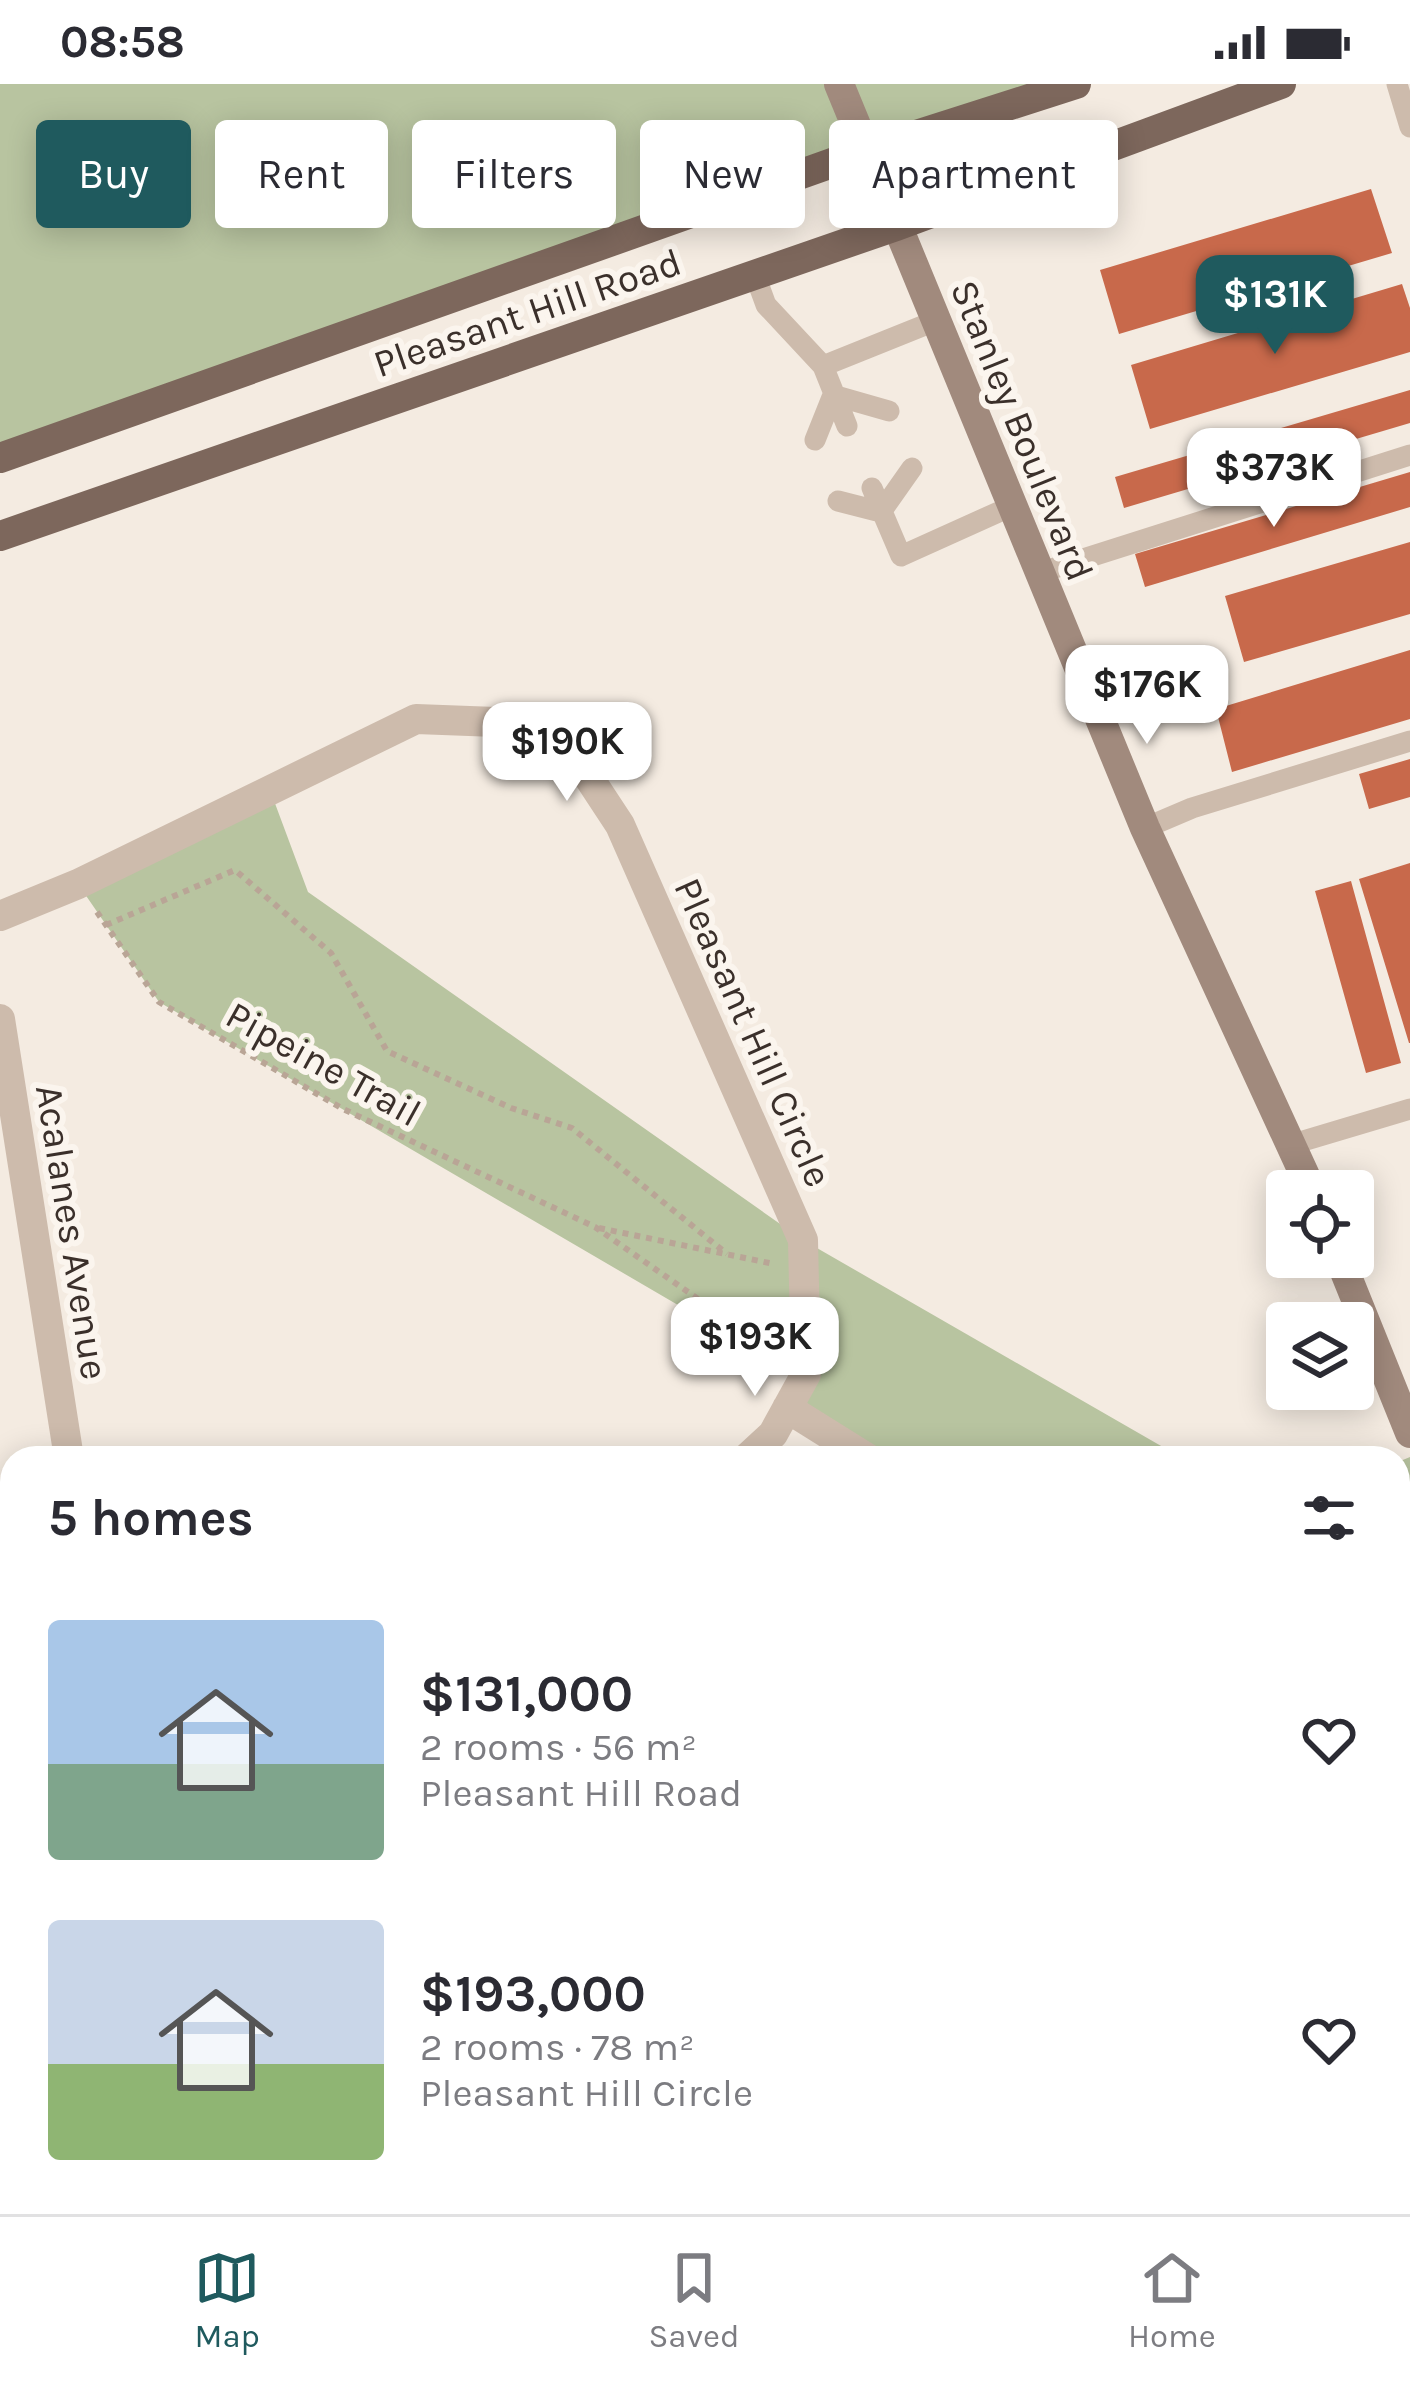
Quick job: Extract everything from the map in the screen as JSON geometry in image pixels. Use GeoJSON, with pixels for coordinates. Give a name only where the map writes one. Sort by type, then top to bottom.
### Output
{"type":"FeatureCollection","features":[{"type":"Feature","properties":{"kind":"main road","name":"Pleasant Hill Road"},"geometry":{"type":"LineString","coordinates":[[963,120],[1076,84]]}},
{"type":"Feature","properties":{"kind":"main road","name":"Pleasant Hill Road"},"geometry":{"type":"LineString","coordinates":[[1118,144],[1281,84]]}},
{"type":"Feature","properties":{"kind":"main road","name":"Pleasant Hill Road"},"geometry":{"type":"LineString","coordinates":[[0,458],[829,164]]}},
{"type":"Feature","properties":{"kind":"main road","name":"Pleasant Hill Road"},"geometry":{"type":"LineString","coordinates":[[0,536],[890,228]]}},
{"type":"Feature","properties":{"kind":"street","name":"Stanley Boulevard"},"geometry":{"type":"LineString","coordinates":[[839,84],[854,120]]}},
{"type":"Feature","properties":{"kind":"street","name":"Stanley Boulevard"},"geometry":{"type":"LineString","coordinates":[[897,228],[1145,828],[1304,1170]]}},
{"type":"Feature","properties":{"kind":"street","name":"Pleasant Hill Circle"},"geometry":{"type":"LineString","coordinates":[[0,916],[78,884],[416,719],[496,722],[574,755],[620,825],[803,1240],[806,1374],[773,1434],[760,1446]]}},
{"type":"Feature","properties":{"kind":"street","name":"Acalanes Avenue"},"geometry":{"type":"LineString","coordinates":[[0,1019],[67,1446]]}},
{"type":"Feature","properties":{"kind":"street"},"geometry":{"type":"LineString","coordinates":[[1347,1278],[1410,1433]]}},
{"type":"Feature","properties":{"kind":"street"},"geometry":{"type":"LineString","coordinates":[[787,1408],[849,1446]]}},
{"type":"Feature","properties":{"kind":"lane"},"geometry":{"type":"LineString","coordinates":[[1397,84],[1410,128]]}},
{"type":"Feature","properties":{"kind":"lane"},"geometry":{"type":"LineString","coordinates":[[755,275],[766,304],[823,365],[847,425]]}},
{"type":"Feature","properties":{"kind":"lane"},"geometry":{"type":"LineString","coordinates":[[823,365],[935,321]]}},
{"type":"Feature","properties":{"kind":"lane"},"geometry":{"type":"LineString","coordinates":[[833,395],[889,410]]}},
{"type":"Feature","properties":{"kind":"lane"},"geometry":{"type":"LineString","coordinates":[[815,440],[833,395]]}},
{"type":"Feature","properties":{"kind":"lane"},"geometry":{"type":"LineString","coordinates":[[1039,573],[1410,455]]}},
{"type":"Feature","properties":{"kind":"lane"},"geometry":{"type":"LineString","coordinates":[[881,512],[912,468]]}},
{"type":"Feature","properties":{"kind":"lane"},"geometry":{"type":"LineString","coordinates":[[872,488],[902,556],[1012,506]]}},
{"type":"Feature","properties":{"kind":"lane"},"geometry":{"type":"LineString","coordinates":[[838,501],[881,512]]}},
{"type":"Feature","properties":{"kind":"lane"},"geometry":{"type":"LineString","coordinates":[[1145,828],[1192,808],[1410,741]]}},
{"type":"Feature","properties":{"kind":"lane"},"geometry":{"type":"LineString","coordinates":[[1293,1144],[1410,1109]]}},
{"type":"Feature","properties":{"kind":"path"},"geometry":{"type":"LineString","coordinates":[[106,925],[235,870],[331,953],[387,1051],[511,1108],[572,1128],[727,1254]]}},
{"type":"Feature","properties":{"kind":"path","name":"Pipeine Trail"},"geometry":{"type":"LineString","coordinates":[[78,884],[159,1002],[343,1109],[595,1227]]}},
{"type":"Feature","properties":{"kind":"path"},"geometry":{"type":"LineString","coordinates":[[595,1227],[805,1270]]}},
{"type":"Feature","properties":{"kind":"path"},"geometry":{"type":"LineString","coordinates":[[595,1227],[806,1374]]}},
{"type":"Feature","properties":{"kind":"green space"},"geometry":{"type":"Polygon","coordinates":[[[0,84],[1076,84],[972,120],[829,120],[829,170],[805,178],[805,120],[640,120],[640,228],[662,228],[0,458],[0,84]]]}},
{"type":"Feature","properties":{"kind":"green space"},"geometry":{"type":"Polygon","coordinates":[[[270,790],[308,892],[803,1240],[1161,1446],[848,1446],[787,1408],[803,1378],[159,1002],[78,884],[270,790]]]}},
{"type":"Feature","properties":{"kind":"building"},"geometry":{"type":"Polygon","coordinates":[[[1371,189],[1392,253],[1119,334],[1100,270],[1371,189]]]}},
{"type":"Feature","properties":{"kind":"building"},"geometry":{"type":"Polygon","coordinates":[[[1402,284],[1410,308],[1410,352],[1150,429],[1131,365],[1402,284]]]}},
{"type":"Feature","properties":{"kind":"building"},"geometry":{"type":"Polygon","coordinates":[[[1410,390],[1410,423],[1124,508],[1115,477],[1410,390]]]}},
{"type":"Feature","properties":{"kind":"building"},"geometry":{"type":"Polygon","coordinates":[[[1410,472],[1410,507],[1145,587],[1135,554],[1410,472]]]}},
{"type":"Feature","properties":{"kind":"building"},"geometry":{"type":"Polygon","coordinates":[[[1410,542],[1410,614],[1244,662],[1225,596],[1410,542]]]}},
{"type":"Feature","properties":{"kind":"building"},"geometry":{"type":"Polygon","coordinates":[[[1410,650],[1410,719],[1232,772],[1216,709],[1410,650]]]}},
{"type":"Feature","properties":{"kind":"building"},"geometry":{"type":"Polygon","coordinates":[[[1410,759],[1410,797],[1369,809],[1359,774],[1410,759]]]}},
{"type":"Feature","properties":{"kind":"building"},"geometry":{"type":"Polygon","coordinates":[[[1410,863],[1410,1043],[1409,1043],[1359,879],[1410,863]]]}},
{"type":"Feature","properties":{"kind":"building"},"geometry":{"type":"Polygon","coordinates":[[[1351,881],[1401,1063],[1366,1073],[1315,891],[1351,881]]]}}]}
